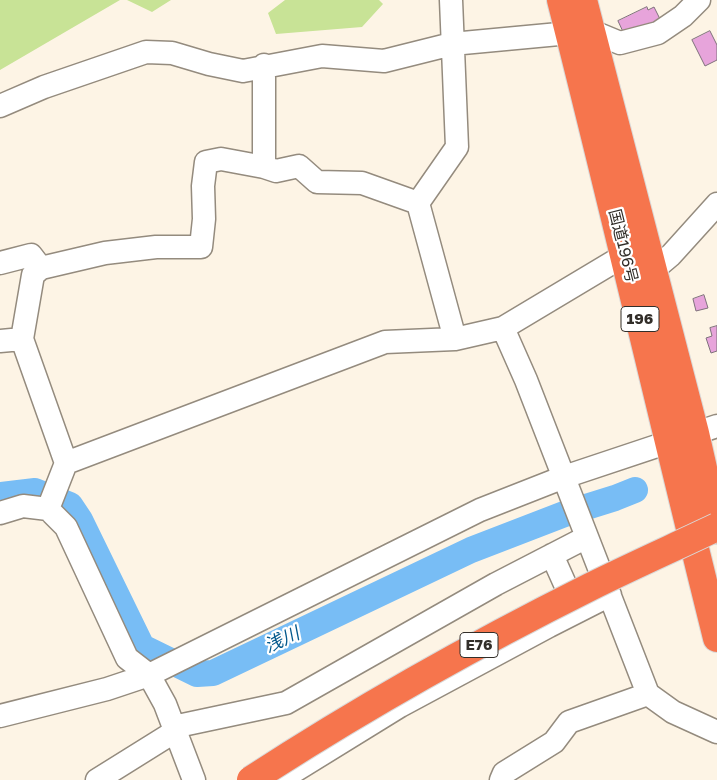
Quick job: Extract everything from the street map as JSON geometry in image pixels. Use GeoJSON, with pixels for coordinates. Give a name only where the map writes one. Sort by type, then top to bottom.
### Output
{"type":"FeatureCollection","features":[{"type":"Feature","properties":{"kind":"highway","name":"国道196号"},"geometry":{"type":"LineString","coordinates":[[562,0],[580,32],[652,271],[706,430],[717,529]]}},
{"type":"Feature","properties":{"kind":"highway","name":"国道196号"},"geometry":{"type":"LineString","coordinates":[[583,0],[580,32],[625,255],[668,442],[717,638]]}},
{"type":"Feature","properties":{"kind":"highway","name":"E76"},"geometry":{"type":"LineString","coordinates":[[251,780],[315,738],[455,658],[591,586],[717,529]]}},
{"type":"Feature","properties":{"kind":"street"},"geometry":{"type":"LineString","coordinates":[[451,0],[457,146],[418,203],[456,339]]}},
{"type":"Feature","properties":{"kind":"street"},"geometry":{"type":"LineString","coordinates":[[0,106],[44,87],[146,52],[172,53],[209,64],[243,71],[322,56],[384,61],[452,44],[580,32],[620,43],[658,33],[683,16],[699,0]]}},
{"type":"Feature","properties":{"kind":"street"},"geometry":{"type":"LineString","coordinates":[[264,66],[264,167]]}},
{"type":"Feature","properties":{"kind":"street"},"geometry":{"type":"LineString","coordinates":[[48,509],[66,463],[22,339],[33,275],[41,268],[105,253],[156,247],[201,247],[204,219],[203,186],[206,162],[221,159],[276,171],[299,166],[317,182],[362,183],[418,203]]}},
{"type":"Feature","properties":{"kind":"street"},"geometry":{"type":"LineString","coordinates":[[652,271],[671,255],[717,204]]}},
{"type":"Feature","properties":{"kind":"street"},"geometry":{"type":"LineString","coordinates":[[0,263],[31,255],[41,268]]}},
{"type":"Feature","properties":{"kind":"street"},"geometry":{"type":"LineString","coordinates":[[66,463],[386,342],[456,339],[503,328],[625,255]]}},
{"type":"Feature","properties":{"kind":"street"},"geometry":{"type":"LineString","coordinates":[[503,328],[526,380],[648,694],[674,712],[717,732]]}},
{"type":"Feature","properties":{"kind":"street"},"geometry":{"type":"LineString","coordinates":[[0,341],[22,339]]}},
{"type":"Feature","properties":{"kind":"street"},"geometry":{"type":"LineString","coordinates":[[0,716],[107,689],[148,675],[480,510],[564,477],[706,430]]}},
{"type":"Feature","properties":{"kind":"street"},"geometry":{"type":"LineString","coordinates":[[0,513],[23,506],[48,509],[66,528],[127,658],[148,675],[164,704],[194,780]]}},
{"type":"Feature","properties":{"kind":"street"},"geometry":{"type":"LineString","coordinates":[[96,780],[173,729],[286,703],[496,584],[587,537]]}},
{"type":"Feature","properties":{"kind":"street"},"geometry":{"type":"LineString","coordinates":[[552,555],[577,612]]}},
{"type":"Feature","properties":{"kind":"street"},"geometry":{"type":"LineString","coordinates":[[280,780],[400,706],[610,595]]}},
{"type":"Feature","properties":{"kind":"street"},"geometry":{"type":"LineString","coordinates":[[501,780],[504,773],[554,742],[569,722],[648,694]]}},
{"type":"Feature","properties":{"kind":"green space"},"geometry":{"type":"Polygon","coordinates":[[[0,0],[120,0],[0,70],[0,0]]]}},
{"type":"Feature","properties":{"kind":"green space"},"geometry":{"type":"Polygon","coordinates":[[[127,0],[171,0],[152,12],[127,0]]]}},
{"type":"Feature","properties":{"kind":"green space"},"geometry":{"type":"Polygon","coordinates":[[[285,0],[379,0],[383,4],[362,27],[276,34],[268,13],[285,0]]]}},
{"type":"Feature","properties":{"kind":"building"},"geometry":{"type":"Polygon","coordinates":[[[647,7],[648,10],[654,7],[662,23],[625,36],[618,21],[647,7]]]}},
{"type":"Feature","properties":{"kind":"building"},"geometry":{"type":"Polygon","coordinates":[[[710,31],[717,45],[717,60],[705,66],[692,40],[710,31]]]}},
{"type":"Feature","properties":{"kind":"building"},"geometry":{"type":"Polygon","coordinates":[[[704,295],[708,308],[696,311],[693,299],[704,295]]]}},
{"type":"Feature","properties":{"kind":"building"},"geometry":{"type":"Polygon","coordinates":[[[717,326],[717,351],[711,353],[706,338],[712,336],[710,328],[717,326]]]}},
{"type":"Feature","properties":{"kind":"waterway","name":"浅川"},"geometry":{"type":"LineString","coordinates":[[0,495],[35,491],[70,505],[80,520],[142,647],[197,674],[213,673],[471,550],[567,513],[635,490]]}}]}
